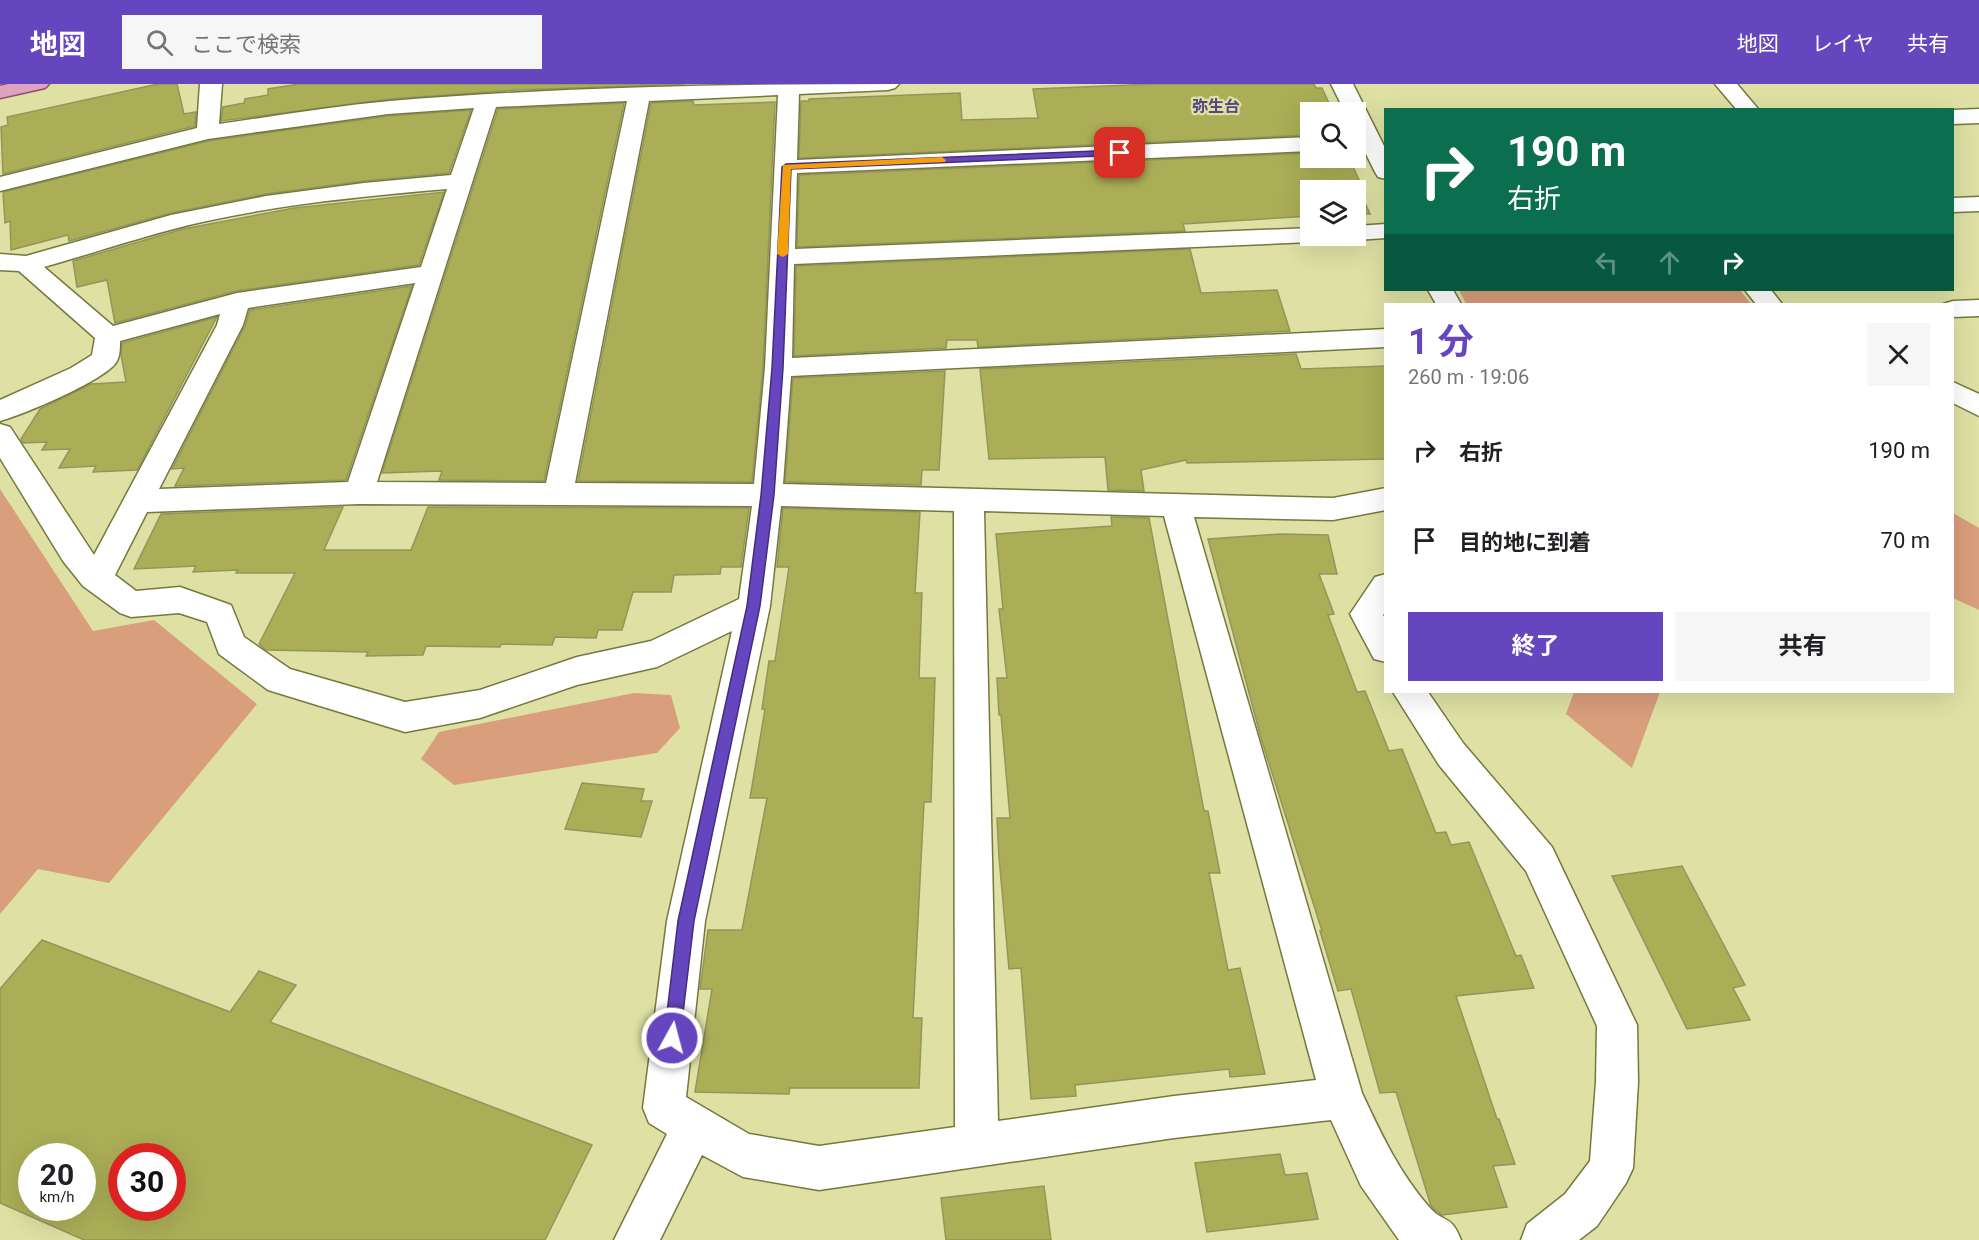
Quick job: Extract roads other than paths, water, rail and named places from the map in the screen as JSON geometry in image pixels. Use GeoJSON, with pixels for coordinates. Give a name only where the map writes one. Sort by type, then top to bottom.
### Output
{"type":"FeatureCollection","features":[{"type":"Feature","properties":{"kind":"main road"},"geometry":{"type":"LineString","coordinates":[[0,92],[38,84]]}},
{"type":"Feature","properties":{"kind":"street"},"geometry":{"type":"LineString","coordinates":[[208,132],[211,84]]}},
{"type":"Feature","properties":{"kind":"street"},"geometry":{"type":"LineString","coordinates":[[0,184],[208,132],[388,108],[789,86],[888,84]]}},
{"type":"Feature","properties":{"kind":"street"},"geometry":{"type":"LineString","coordinates":[[1342,84],[1384,168]]}},
{"type":"Feature","properties":{"kind":"street"},"geometry":{"type":"LineString","coordinates":[[1726,84],[1747,108]]}},
{"type":"Feature","properties":{"kind":"street"},"geometry":{"type":"LineString","coordinates":[[789,86],[778,368],[768,495],[754,606],[686,921],[664,1108],[743,1155],[819,1168],[1174,1117],[1342,1098]]}},
{"type":"Feature","properties":{"kind":"street"},"geometry":{"type":"LineString","coordinates":[[558,495],[639,95]]}},
{"type":"Feature","properties":{"kind":"street"},"geometry":{"type":"LineString","coordinates":[[359,493],[487,101]]}},
{"type":"Feature","properties":{"kind":"street"},"geometry":{"type":"LineString","coordinates":[[1954,117],[1979,116]]}},
{"type":"Feature","properties":{"kind":"street"},"geometry":{"type":"LineString","coordinates":[[786,167],[1300,144]]}},
{"type":"Feature","properties":{"kind":"street"},"geometry":{"type":"LineString","coordinates":[[13,263],[202,215],[308,198],[461,181]]}},
{"type":"Feature","properties":{"kind":"street"},"geometry":{"type":"LineString","coordinates":[[1954,206],[1979,204]]}},
{"type":"Feature","properties":{"kind":"street"},"geometry":{"type":"LineString","coordinates":[[1366,232],[1384,231]]}},
{"type":"Feature","properties":{"kind":"street"},"geometry":{"type":"LineString","coordinates":[[782,257],[1300,235]]}},
{"type":"Feature","properties":{"kind":"street"},"geometry":{"type":"LineString","coordinates":[[13,263],[108,336]]}},
{"type":"Feature","properties":{"kind":"street"},"geometry":{"type":"LineString","coordinates":[[108,336],[237,301],[430,273]]}},
{"type":"Feature","properties":{"kind":"street"},"geometry":{"type":"LineString","coordinates":[[1759,291],[1769,303]]}},
{"type":"Feature","properties":{"kind":"street"},"geometry":{"type":"LineString","coordinates":[[97,579],[230,325],[237,301]]}},
{"type":"Feature","properties":{"kind":"street"},"geometry":{"type":"LineString","coordinates":[[1954,309],[1979,308]]}},
{"type":"Feature","properties":{"kind":"street"},"geometry":{"type":"LineString","coordinates":[[0,411],[81,375],[105,359],[108,336]]}},
{"type":"Feature","properties":{"kind":"street"},"geometry":{"type":"LineString","coordinates":[[778,368],[1384,338]]}},
{"type":"Feature","properties":{"kind":"street"},"geometry":{"type":"LineString","coordinates":[[1954,392],[1979,406]]}},
{"type":"Feature","properties":{"kind":"street"},"geometry":{"type":"LineString","coordinates":[[0,434],[75,553],[97,579],[131,604],[180,600],[220,614],[231,645],[280,680],[405,717],[480,704],[576,671],[657,653],[754,606]]}},
{"type":"Feature","properties":{"kind":"street"},"geometry":{"type":"LineString","coordinates":[[138,501],[359,493],[768,495],[1333,509],[1384,499]]}},
{"type":"Feature","properties":{"kind":"street"},"geometry":{"type":"LineString","coordinates":[[969,500],[977,1147]]}},
{"type":"Feature","properties":{"kind":"street"},"geometry":{"type":"LineString","coordinates":[[1176,505],[1342,1098],[1376,1172],[1416,1226],[1439,1240]]}},
{"type":"Feature","properties":{"kind":"street"},"geometry":{"type":"LineString","coordinates":[[1384,589],[1366,614],[1384,646]]}},
{"type":"Feature","properties":{"kind":"street"},"geometry":{"type":"LineString","coordinates":[[1411,693],[1451,754],[1539,859],[1617,1025],[1617,1082],[1611,1168],[1581,1210],[1543,1240]]}},
{"type":"Feature","properties":{"kind":"street"},"geometry":{"type":"LineString","coordinates":[[636,1240],[694,1125]]}},
{"type":"Feature","properties":{"kind":"district","name":"弥生台"},"geometry":{"type":"Point","coordinates":[1216,106]}}]}
